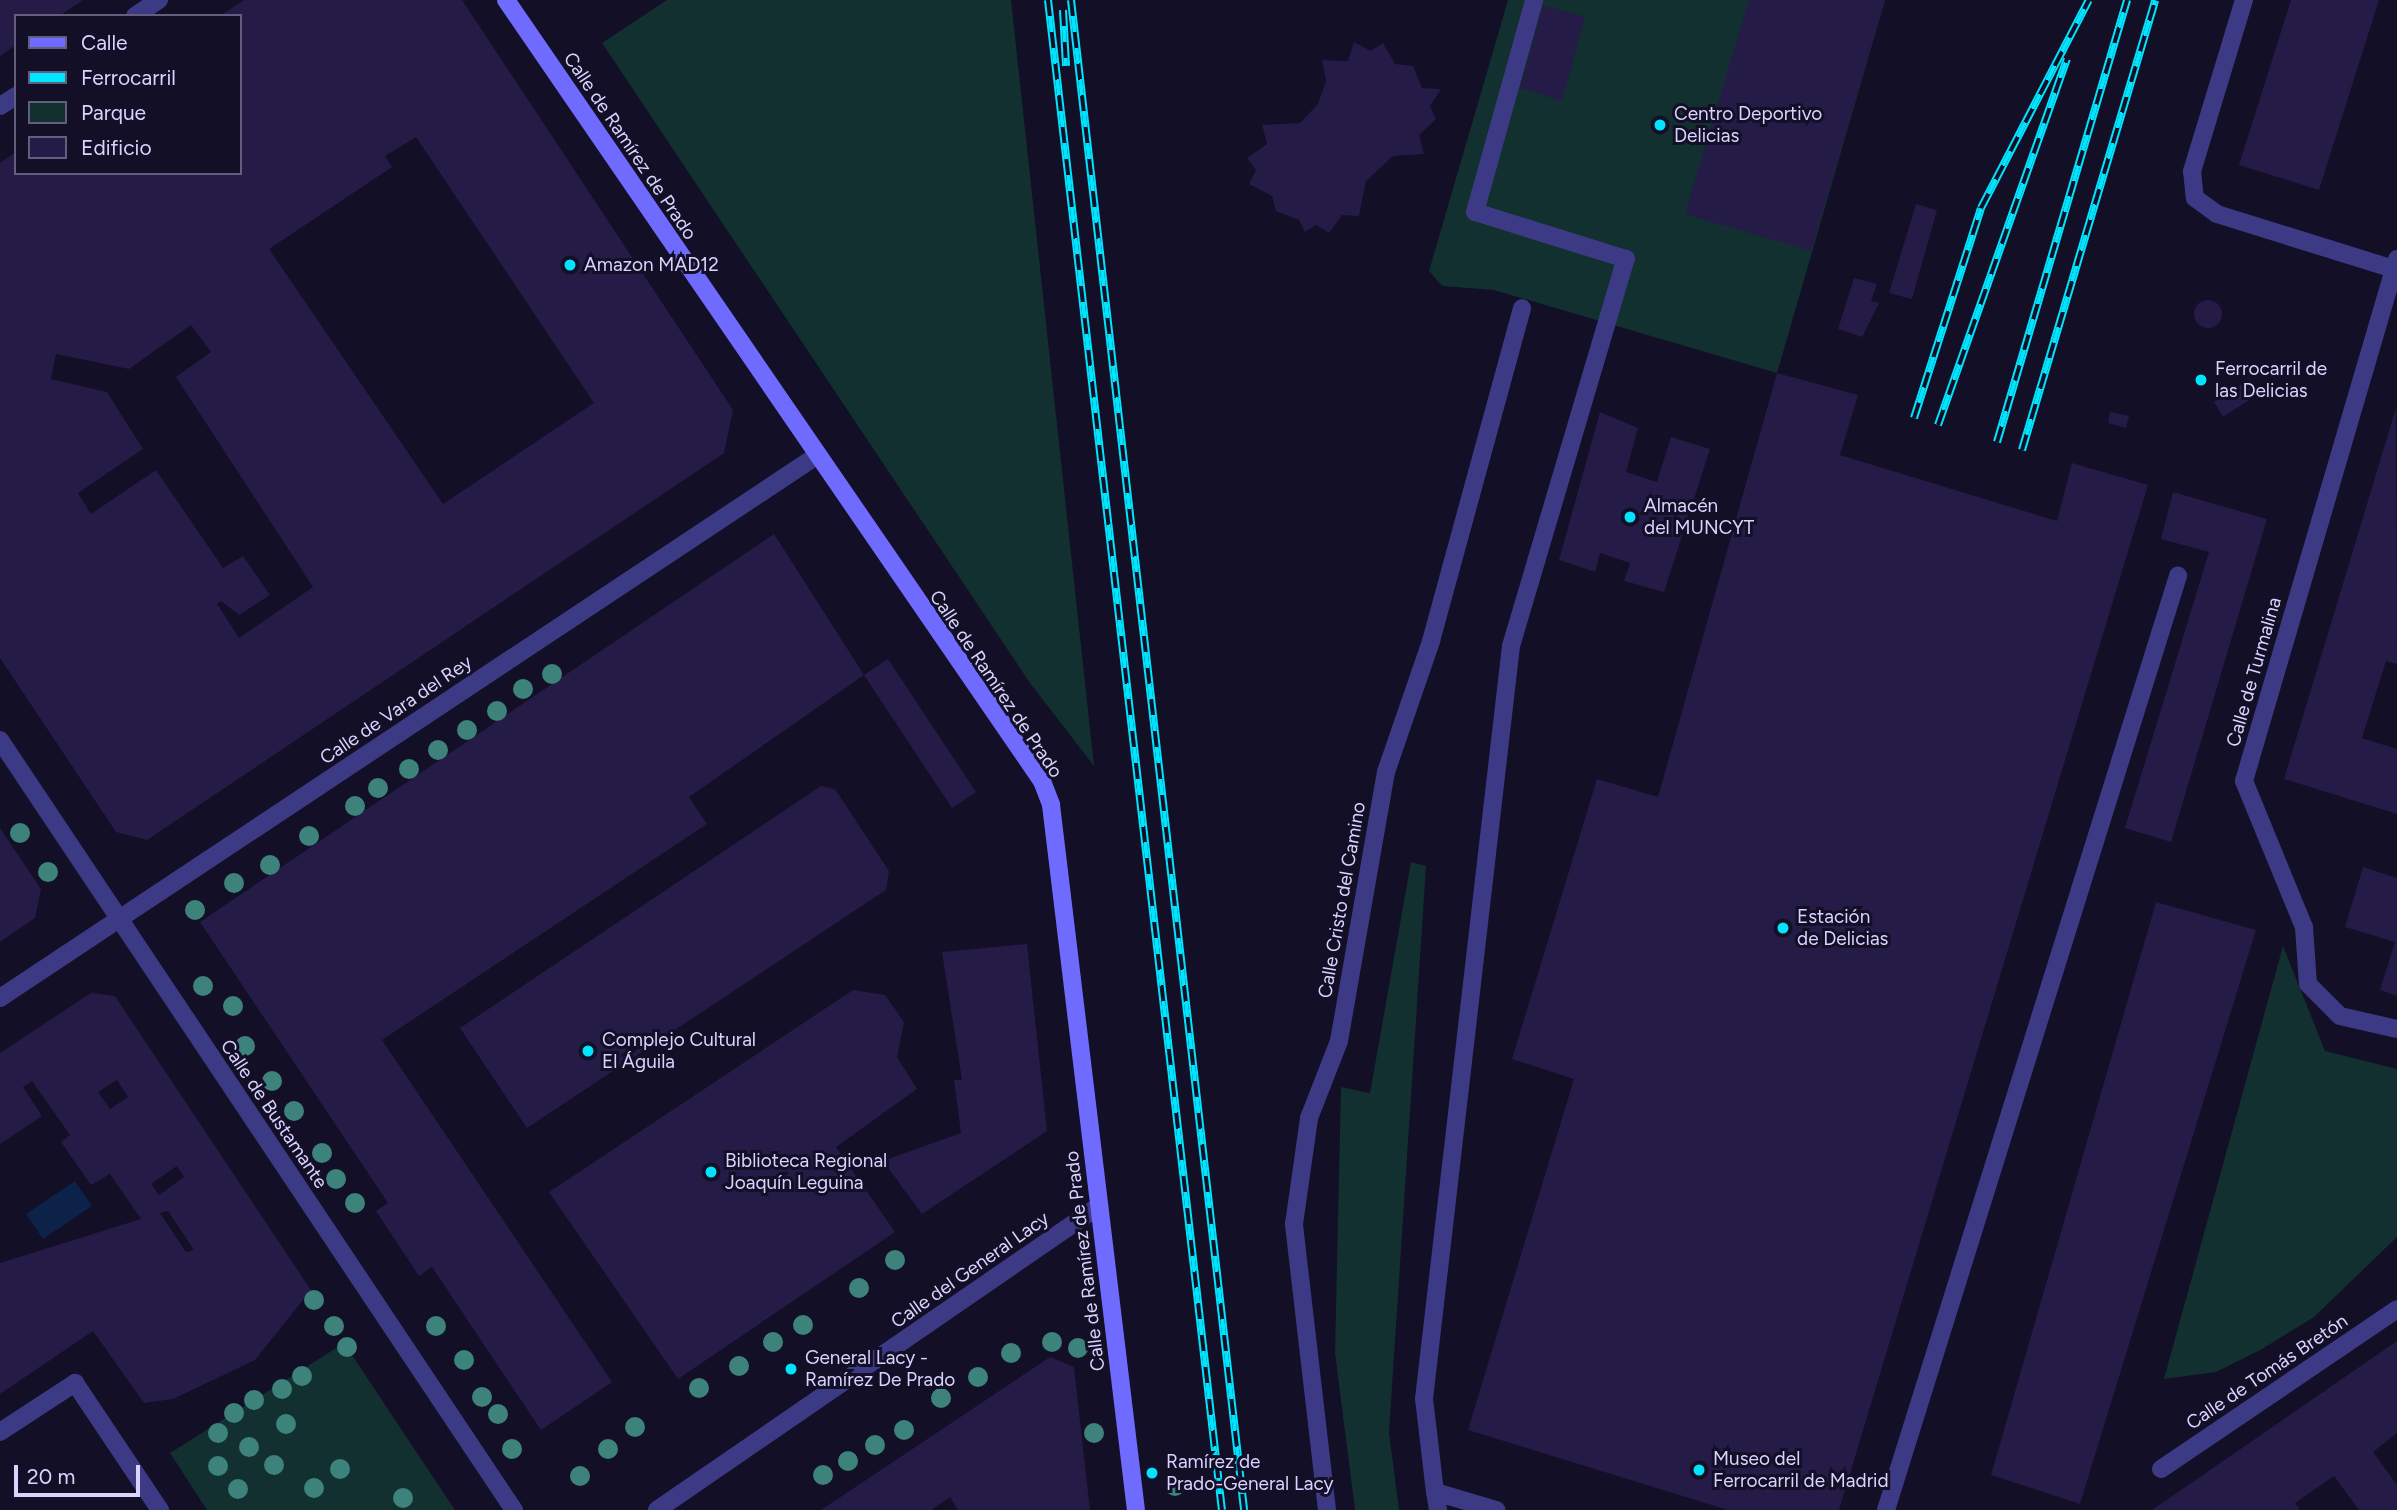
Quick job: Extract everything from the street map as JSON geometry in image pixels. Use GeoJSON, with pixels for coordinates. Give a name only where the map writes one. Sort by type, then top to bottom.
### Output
{"type":"FeatureCollection","features":[{"type":"Feature","properties":{"kind":"main road","name":"Calle de Ramírez de Prado"},"geometry":{"type":"LineString","coordinates":[[506,0],[815,457],[1042,781],[1051,805],[1136,1510]]}},
{"type":"Feature","properties":{"kind":"street"},"geometry":{"type":"LineString","coordinates":[[138,14],[159,0]]}},
{"type":"Feature","properties":{"kind":"street"},"geometry":{"type":"LineString","coordinates":[[1438,1510],[1424,1399],[1511,646],[1626,259],[1475,212],[1534,0]]}},
{"type":"Feature","properties":{"kind":"street"},"geometry":{"type":"LineString","coordinates":[[2244,0],[2192,171],[2195,198],[2217,214],[2396,266]]}},
{"type":"Feature","properties":{"kind":"street","name":"Calle de Turmalina"},"geometry":{"type":"LineString","coordinates":[[2396,266],[2244,781],[2304,927],[2308,984],[2340,1016],[2397,1030]]}},
{"type":"Feature","properties":{"kind":"street","name":"Calle Cristo del Camino"},"geometry":{"type":"LineString","coordinates":[[1327,1510],[1293,1224],[1309,1118],[1339,1041],[1386,772],[1431,641],[1522,308]]}},
{"type":"Feature","properties":{"kind":"street","name":"Calle de Vara del Rey"},"geometry":{"type":"LineString","coordinates":[[0,998],[815,457]]}},
{"type":"Feature","properties":{"kind":"street"},"geometry":{"type":"LineString","coordinates":[[1886,1510],[2178,576]]}},
{"type":"Feature","properties":{"kind":"street","name":"Calle de Bustamante"},"geometry":{"type":"LineString","coordinates":[[0,740],[514,1510]]}},
{"type":"Feature","properties":{"kind":"street","name":"Calle del General Lacy"},"geometry":{"type":"LineString","coordinates":[[657,1510],[1099,1206]]}},
{"type":"Feature","properties":{"kind":"street","name":"Calle de Tomás Bretón"},"geometry":{"type":"LineString","coordinates":[[2161,1469],[2397,1309]]}},
{"type":"Feature","properties":{"kind":"street"},"geometry":{"type":"LineString","coordinates":[[0,1432],[75,1383],[160,1510]]}},
{"type":"Feature","properties":{"kind":"street"},"geometry":{"type":"LineString","coordinates":[[1434,1492],[1496,1510]]}},
{"type":"Feature","properties":{"kind":"green space"},"geometry":{"type":"Polygon","coordinates":[[[667,0],[1011,0],[1094,766],[1030,683],[602,43],[667,0]]]}},
{"type":"Feature","properties":{"kind":"green space","name":"Centro Deportivo Delicias"},"geometry":{"type":"Polygon","coordinates":[[[1508,0],[1885,0],[1777,373],[1494,290],[1442,286],[1429,271],[1508,0]]]}},
{"type":"Feature","properties":{"kind":"green space"},"geometry":{"type":"Polygon","coordinates":[[[1411,862],[1426,866],[1389,1433],[1399,1510],[1355,1510],[1335,1353],[1341,1087],[1370,1093],[1411,862]]]}},
{"type":"Feature","properties":{"kind":"green space"},"geometry":{"type":"Polygon","coordinates":[[[2283,946],[2325,1051],[2397,1069],[2397,1237],[2314,1317],[2262,1349],[2216,1372],[2164,1379],[2283,946]]]}},
{"type":"Feature","properties":{"kind":"green space"},"geometry":{"type":"Polygon","coordinates":[[[344,1343],[455,1510],[207,1510],[170,1453],[344,1343]]]}},
{"type":"Feature","properties":{"kind":"water"},"geometry":{"type":"Polygon","coordinates":[[[75,1181],[92,1206],[43,1239],[26,1214],[75,1181]]]}},
{"type":"Feature","properties":{"kind":"building"},"geometry":{"type":"Polygon","coordinates":[[[0,0],[83,0],[62,14],[14,14],[14,46],[0,56],[0,0]]]}},
{"type":"Feature","properties":{"kind":"building"},"geometry":{"type":"Polygon","coordinates":[[[244,0],[462,0],[733,410],[724,453],[147,840],[116,832],[0,658],[0,163],[14,153],[14,175],[242,175],[242,14],[223,14],[244,0]],[[416,137],[385,156],[392,167],[269,249],[443,504],[594,403],[416,137]],[[191,325],[129,369],[56,354],[51,379],[107,392],[143,449],[78,493],[91,514],[156,470],[223,568],[243,556],[270,595],[239,615],[221,601],[217,604],[239,638],[313,587],[176,377],[211,352],[191,325]]]}},
{"type":"Feature","properties":{"kind":"building"},"geometry":{"type":"Polygon","coordinates":[[[1749,0],[1885,0],[1811,251],[1685,214],[1749,0]]]}},
{"type":"Feature","properties":{"kind":"building"},"geometry":{"type":"Polygon","coordinates":[[[2291,0],[2379,0],[2319,190],[2239,165],[2291,0]]]}},
{"type":"Feature","properties":{"kind":"building"},"geometry":{"type":"Polygon","coordinates":[[[1543,5],[1585,17],[1562,101],[1520,88],[1543,5]]]}},
{"type":"Feature","properties":{"kind":"building"},"geometry":{"type":"Polygon","coordinates":[[[1354,42],[1371,51],[1383,43],[1395,64],[1413,66],[1422,88],[1441,89],[1430,106],[1436,119],[1419,135],[1424,154],[1393,156],[1366,181],[1359,216],[1342,215],[1329,233],[1316,225],[1305,232],[1299,220],[1276,211],[1272,196],[1249,184],[1256,170],[1247,158],[1267,144],[1262,125],[1300,123],[1318,104],[1326,81],[1322,60],[1348,61],[1354,42]]]}},
{"type":"Feature","properties":{"kind":"building"},"geometry":{"type":"Polygon","coordinates":[[[1916,204],[1937,210],[1912,299],[1889,293],[1916,204]]]}},
{"type":"Feature","properties":{"kind":"building"},"geometry":{"type":"Polygon","coordinates":[[[1854,278],[1877,284],[1871,301],[1879,303],[1862,337],[1838,329],[1854,278]]]}},
{"type":"Feature","properties":{"kind":"building"},"geometry":{"type":"Polygon","coordinates":[[[2208,300],[2218,304],[2222,314],[2218,324],[2208,328],[2198,324],[2194,314],[2198,304],[2208,300]]]}},
{"type":"Feature","properties":{"kind":"building","name":"Estación de Delicias"},"geometry":{"type":"Polygon","coordinates":[[[1777,373],[1858,395],[1840,455],[2057,521],[2072,463],[2148,485],[1839,1510],[1728,1510],[1468,1430],[1574,1079],[1512,1059],[1597,779],[1658,797],[1777,373]]]}},
{"type":"Feature","properties":{"kind":"building"},"geometry":{"type":"Polygon","coordinates":[[[2250,379],[2260,393],[2223,417],[2214,402],[2250,379]]]}},
{"type":"Feature","properties":{"kind":"building"},"geometry":{"type":"Polygon","coordinates":[[[2396,408],[2397,664],[2386,661],[2362,738],[2397,749],[2397,814],[2284,779],[2396,408]]]}},
{"type":"Feature","properties":{"kind":"building","name":"Almacén del MUNCYT"},"geometry":{"type":"Polygon","coordinates":[[[1600,412],[1638,428],[1626,472],[1657,482],[1671,437],[1710,449],[1664,592],[1624,581],[1630,563],[1600,553],[1595,572],[1559,560],[1600,412]]]}},
{"type":"Feature","properties":{"kind":"building"},"geometry":{"type":"Polygon","coordinates":[[[2110,412],[2129,416],[2126,428],[2108,423],[2110,412]]]}},
{"type":"Feature","properties":{"kind":"building"},"geometry":{"type":"Polygon","coordinates":[[[2173,492],[2267,519],[2171,842],[2125,828],[2209,552],[2161,539],[2173,492]]]}},
{"type":"Feature","properties":{"kind":"building"},"geometry":{"type":"Polygon","coordinates":[[[774,534],[864,675],[689,797],[707,824],[382,1040],[612,1382],[541,1430],[432,1267],[419,1276],[376,1211],[388,1203],[200,922],[774,534]]]}},
{"type":"Feature","properties":{"kind":"building"},"geometry":{"type":"Polygon","coordinates":[[[888,659],[976,792],[952,808],[864,675],[888,659]]]}},
{"type":"Feature","properties":{"kind":"building"},"geometry":{"type":"Polygon","coordinates":[[[821,786],[835,789],[889,871],[886,890],[527,1128],[460,1028],[821,786]]]}},
{"type":"Feature","properties":{"kind":"building"},"geometry":{"type":"Polygon","coordinates":[[[0,828],[41,889],[35,918],[0,942],[0,828]]]}},
{"type":"Feature","properties":{"kind":"building"},"geometry":{"type":"Polygon","coordinates":[[[2363,867],[2397,878],[2397,996],[2380,990],[2395,942],[2345,927],[2363,867]]]}},
{"type":"Feature","properties":{"kind":"building"},"geometry":{"type":"Polygon","coordinates":[[[2156,902],[2256,930],[2080,1504],[1991,1475],[2156,902]]]}},
{"type":"Feature","properties":{"kind":"building"},"geometry":{"type":"Polygon","coordinates":[[[1027,944],[1047,1131],[922,1214],[883,1161],[961,1133],[954,1080],[962,1080],[942,952],[1027,944]]]}},
{"type":"Feature","properties":{"kind":"building"},"geometry":{"type":"Polygon","coordinates":[[[853,990],[885,995],[904,1022],[897,1057],[917,1089],[836,1147],[895,1232],[678,1379],[549,1192],[853,990]]]}},
{"type":"Feature","properties":{"kind":"building"},"geometry":{"type":"Polygon","coordinates":[[[91,993],[115,996],[311,1290],[255,1360],[173,1399],[144,1403],[93,1331],[0,1394],[0,1263],[141,1219],[110,1174],[91,1185],[61,1142],[70,1135],[32,1081],[23,1087],[42,1116],[0,1144],[0,1053],[91,993]],[[117,1080],[98,1092],[110,1109],[128,1097],[117,1080]],[[177,1166],[151,1184],[159,1195],[184,1177],[177,1166]],[[168,1211],[160,1213],[186,1252],[194,1250],[168,1211]]]}},
{"type":"Feature","properties":{"kind":"building"},"geometry":{"type":"Polygon","coordinates":[[[2397,1341],[2397,1433],[2373,1452],[2397,1485],[2397,1510],[2359,1510],[2334,1476],[2295,1503],[2300,1510],[2152,1510],[2397,1341]]]}},
{"type":"Feature","properties":{"kind":"building"},"geometry":{"type":"Polygon","coordinates":[[[1050,1357],[1074,1367],[1090,1510],[958,1510],[950,1497],[931,1510],[821,1510],[1050,1357]]]}},
{"type":"Feature","properties":{"kind":"railway"},"geometry":{"type":"LineString","coordinates":[[1048,0],[1222,1510]]}},
{"type":"Feature","properties":{"kind":"railway"},"geometry":{"type":"LineString","coordinates":[[1071,0],[1244,1510]]}},
{"type":"Feature","properties":{"kind":"railway"},"geometry":{"type":"LineString","coordinates":[[1914,418],[1981,208],[2089,0]]}},
{"type":"Feature","properties":{"kind":"railway"},"geometry":{"type":"LineString","coordinates":[[1997,442],[2127,0]]}},
{"type":"Feature","properties":{"kind":"railway"},"geometry":{"type":"LineString","coordinates":[[2022,450],[2155,0]]}},
{"type":"Feature","properties":{"kind":"railway"},"geometry":{"type":"LineString","coordinates":[[1063,10],[1066,66]]}},
{"type":"Feature","properties":{"kind":"railway"},"geometry":{"type":"LineString","coordinates":[[1938,425],[2067,59]]}},
{"type":"Feature","properties":{"kind":"place","name":"Centro Deportivo Delicias"},"geometry":{"type":"Point","coordinates":[1660,125]}},
{"type":"Feature","properties":{"kind":"place","name":"Amazon MAD12"},"geometry":{"type":"Point","coordinates":[570,265]}},
{"type":"Feature","properties":{"kind":"place","name":"Ferrocarril de las Delicias"},"geometry":{"type":"Point","coordinates":[2201,380]}},
{"type":"Feature","properties":{"kind":"place","name":"Almacén del MUNCYT"},"geometry":{"type":"Point","coordinates":[1630,517]}},
{"type":"Feature","properties":{"kind":"place","name":"Estación de Delicias"},"geometry":{"type":"Point","coordinates":[1783,928]}},
{"type":"Feature","properties":{"kind":"place","name":"Complejo Cultural El Águila"},"geometry":{"type":"Point","coordinates":[588,1051]}},
{"type":"Feature","properties":{"kind":"place","name":"Biblioteca Regional Joaquín Leguina"},"geometry":{"type":"Point","coordinates":[711,1172]}},
{"type":"Feature","properties":{"kind":"place","name":"General Lacy - Ramírez De Prado"},"geometry":{"type":"Point","coordinates":[791,1369]}},
{"type":"Feature","properties":{"kind":"place","name":"Museo del Ferrocarril de Madrid"},"geometry":{"type":"Point","coordinates":[1699,1470]}},
{"type":"Feature","properties":{"kind":"place","name":"Ramírez de Prado-General Lacy"},"geometry":{"type":"Point","coordinates":[1152,1473]}}]}
